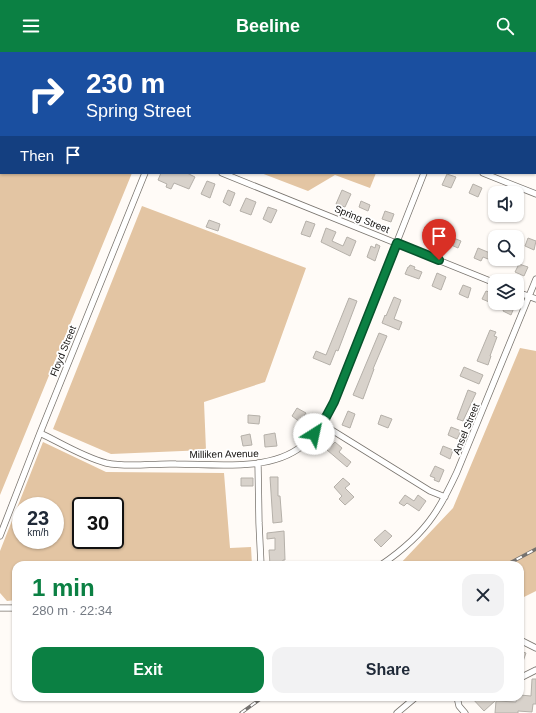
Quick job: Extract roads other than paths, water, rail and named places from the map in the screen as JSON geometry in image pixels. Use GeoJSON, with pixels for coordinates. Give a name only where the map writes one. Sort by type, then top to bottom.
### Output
{"type":"FeatureCollection","features":[{"type":"Feature","properties":{"kind":"street","name":"Floyd Street"},"geometry":{"type":"LineString","coordinates":[[0,536],[145,174]]}},
{"type":"Feature","properties":{"kind":"street","name":"Spring Street"},"geometry":{"type":"LineString","coordinates":[[224,174],[488,280]]}},
{"type":"Feature","properties":{"kind":"street","name":"Milliken Avenue"},"geometry":{"type":"LineString","coordinates":[[40,433],[91,457],[104,462],[119,465],[134,466],[258,463],[281,458],[291,454],[307,442],[322,424],[334,402],[424,174]]}},
{"type":"Feature","properties":{"kind":"street"},"geometry":{"type":"LineString","coordinates":[[486,174],[536,194]]}},
{"type":"Feature","properties":{"kind":"street","name":"Ansel Street"},"geometry":{"type":"LineString","coordinates":[[386,561],[398,552],[425,526],[445,497],[458,472],[536,279]]}},
{"type":"Feature","properties":{"kind":"street"},"geometry":{"type":"LineString","coordinates":[[524,294],[536,299]]}},
{"type":"Feature","properties":{"kind":"street"},"geometry":{"type":"LineString","coordinates":[[322,424],[430,491],[445,497]]}},
{"type":"Feature","properties":{"kind":"street"},"geometry":{"type":"LineString","coordinates":[[258,463],[261,561]]}},
{"type":"Feature","properties":{"kind":"street"},"geometry":{"type":"LineString","coordinates":[[0,608],[12,608]]}},
{"type":"Feature","properties":{"kind":"street"},"geometry":{"type":"LineString","coordinates":[[524,642],[536,648]]}},
{"type":"Feature","properties":{"kind":"street"},"geometry":{"type":"LineString","coordinates":[[524,676],[536,670]]}},
{"type":"Feature","properties":{"kind":"street"},"geometry":{"type":"LineString","coordinates":[[397,713],[411,701]]}},
{"type":"Feature","properties":{"kind":"street"},"geometry":{"type":"LineString","coordinates":[[458,701],[459,706],[465,713]]}},
{"type":"Feature","properties":{"kind":"railway"},"geometry":{"type":"LineString","coordinates":[[514,561],[536,549]]}},
{"type":"Feature","properties":{"kind":"railway"},"geometry":{"type":"LineString","coordinates":[[241,713],[258,701]]}}]}
